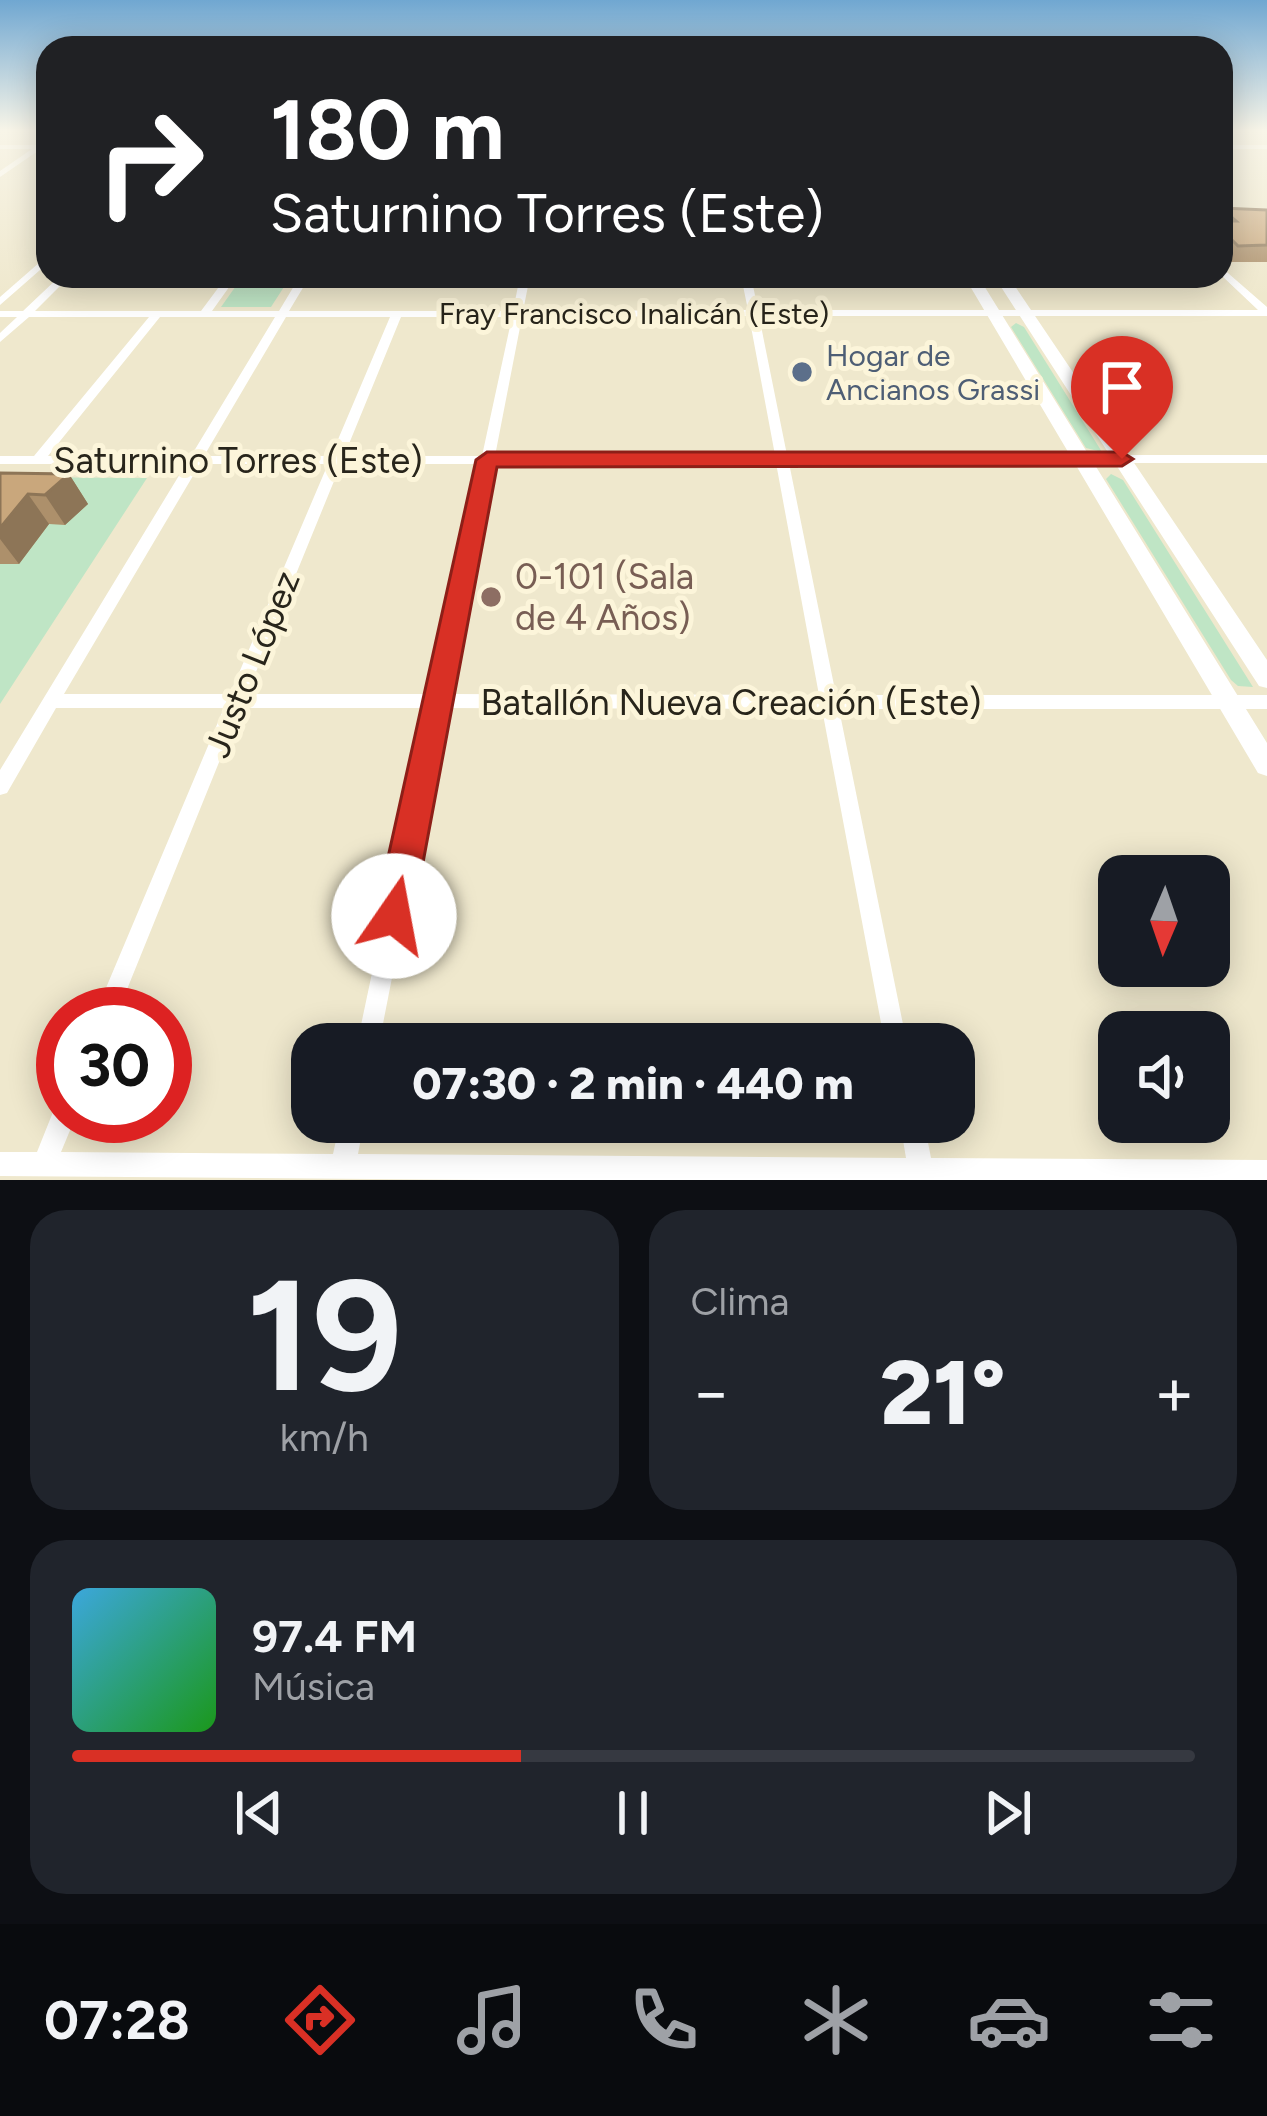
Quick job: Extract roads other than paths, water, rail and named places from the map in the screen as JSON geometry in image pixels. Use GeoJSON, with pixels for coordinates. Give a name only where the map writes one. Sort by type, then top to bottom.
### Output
{"type":"FeatureCollection","features":[{"type":"Feature","properties":{"kind":"main road"},"geometry":{"type":"LineString","coordinates":[[978,288],[1267,765]]}},
{"type":"Feature","properties":{"kind":"main road"},"geometry":{"type":"LineString","coordinates":[[1009,288],[1267,679]]}},
{"type":"Feature","properties":{"kind":"street"},"geometry":{"type":"LineString","coordinates":[[0,302],[36,269]]}},
{"type":"Feature","properties":{"kind":"street"},"geometry":{"type":"LineString","coordinates":[[1233,281],[1267,313]]}},
{"type":"Feature","properties":{"kind":"street"},"geometry":{"type":"LineString","coordinates":[[0,340],[53,288]]}},
{"type":"Feature","properties":{"kind":"street"},"geometry":{"type":"LineString","coordinates":[[205,314],[223,288]]}},
{"type":"Feature","properties":{"kind":"street"},"geometry":{"type":"LineString","coordinates":[[0,787],[297,288]]}},
{"type":"Feature","properties":{"kind":"street"},"geometry":{"type":"LineString","coordinates":[[372,1023],[522,288]]}},
{"type":"Feature","properties":{"kind":"street"},"geometry":{"type":"LineString","coordinates":[[748,288],[892,1023]]}},
{"type":"Feature","properties":{"kind":"street","name":"Fray Francisco Inalicán (Este)"},"geometry":{"type":"LineString","coordinates":[[0,314],[1267,313]]}},
{"type":"Feature","properties":{"kind":"street"},"geometry":{"type":"LineString","coordinates":[[38,460],[158,314]]}},
{"type":"Feature","properties":{"kind":"street","name":"Justo López"},"geometry":{"type":"LineString","coordinates":[[117,987],[397,314]]}},
{"type":"Feature","properties":{"kind":"street","name":"Saturnino Torres (Este)"},"geometry":{"type":"LineString","coordinates":[[0,460],[1267,459]]}},
{"type":"Feature","properties":{"kind":"street","name":"Batallón Nueva Creación (Este)"},"geometry":{"type":"LineString","coordinates":[[51,701],[1267,702]]}},
{"type":"Feature","properties":{"kind":"street"},"geometry":{"type":"LineString","coordinates":[[44,1164],[53,1143]]}},
{"type":"Feature","properties":{"kind":"street"},"geometry":{"type":"LineString","coordinates":[[343,1166],[348,1143]]}},
{"type":"Feature","properties":{"kind":"street"},"geometry":{"type":"LineString","coordinates":[[916,1143],[921,1170]]}},
{"type":"Feature","properties":{"kind":"street"},"geometry":{"type":"LineString","coordinates":[[0,1164],[1267,1173]]}},
{"type":"Feature","properties":{"kind":"place","name":"Hogar de Ancianos Grassi"},"geometry":{"type":"Point","coordinates":[802,372]}},
{"type":"Feature","properties":{"kind":"place","name":"0-101 (Sala de 4 Años)"},"geometry":{"type":"Point","coordinates":[491,597]}}]}
